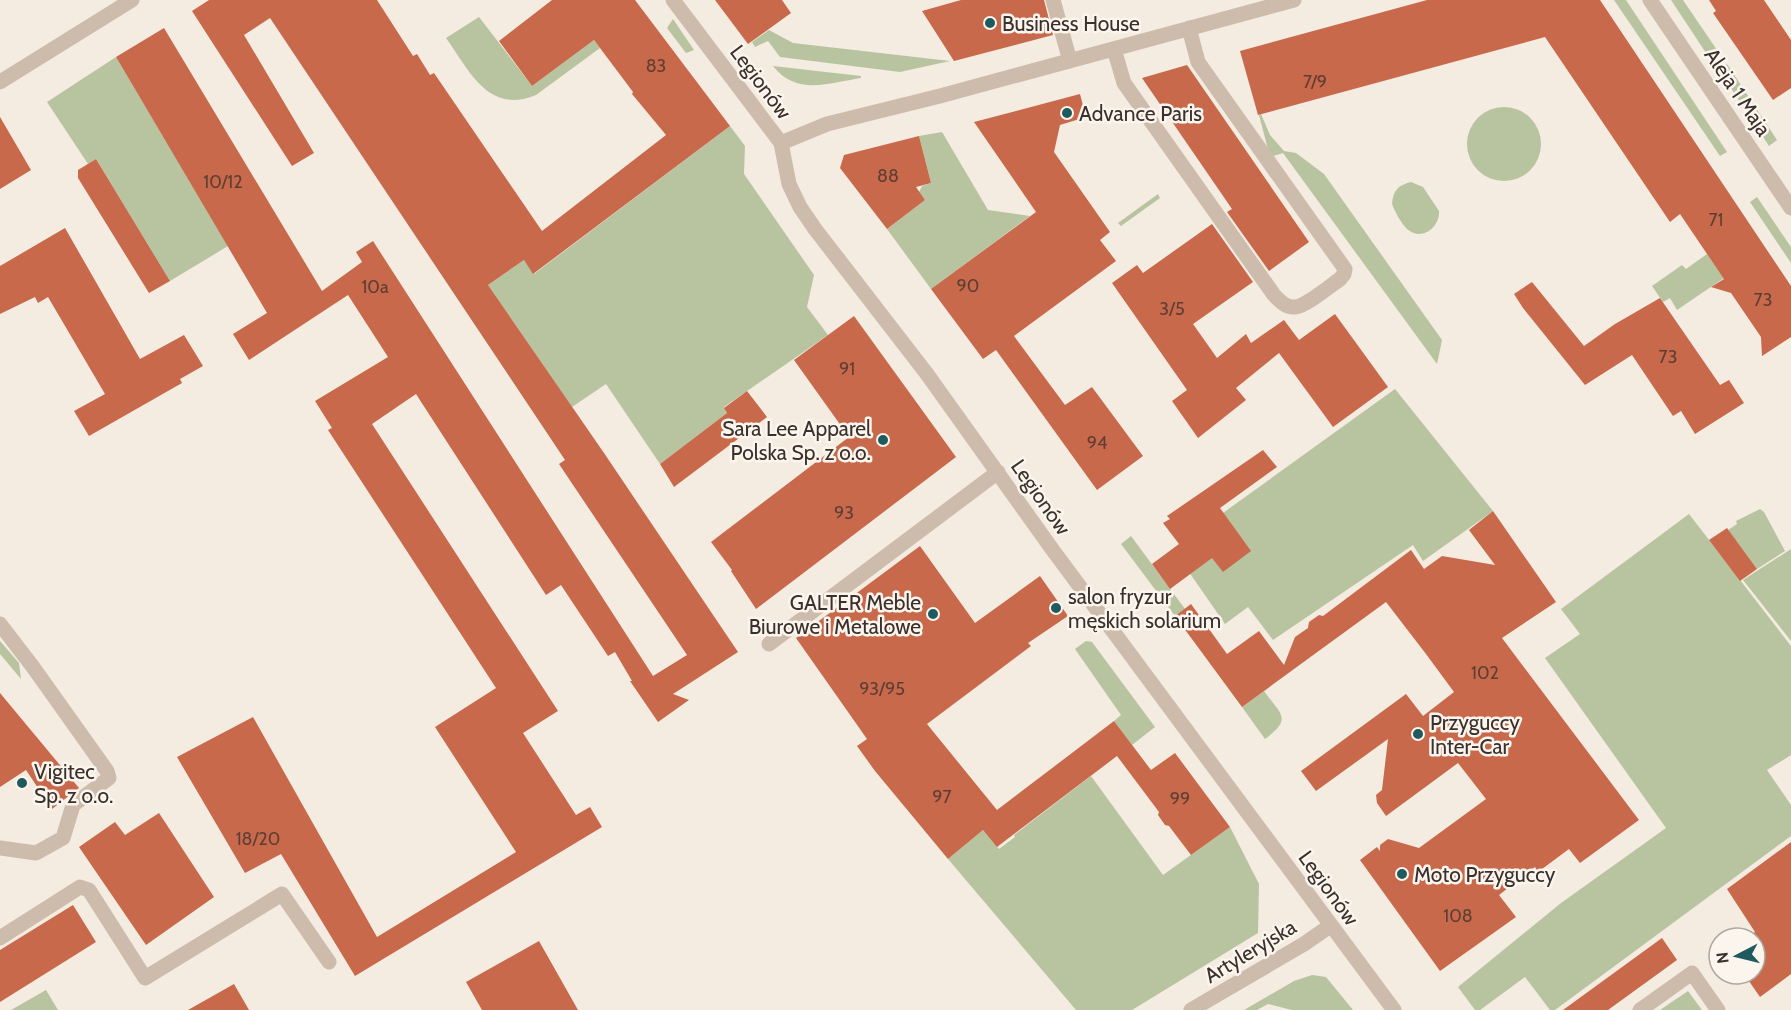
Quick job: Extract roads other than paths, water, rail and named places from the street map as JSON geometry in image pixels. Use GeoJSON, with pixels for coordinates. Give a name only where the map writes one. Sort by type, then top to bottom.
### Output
{"type":"FeatureCollection","features":[{"type":"Feature","properties":{"kind":"street"},"geometry":{"type":"LineString","coordinates":[[0,82],[132,0]]}},
{"type":"Feature","properties":{"kind":"street","name":"Legionów"},"geometry":{"type":"LineString","coordinates":[[673,0],[781,143],[789,184],[800,207],[1394,1010]]}},
{"type":"Feature","properties":{"kind":"street"},"geometry":{"type":"LineString","coordinates":[[1053,0],[1070,61]]}},
{"type":"Feature","properties":{"kind":"street"},"geometry":{"type":"LineString","coordinates":[[781,143],[827,124],[1293,0]]}},
{"type":"Feature","properties":{"kind":"street","name":"Aleja 1 Maja"},"geometry":{"type":"LineString","coordinates":[[1650,0],[1791,208]]}},
{"type":"Feature","properties":{"kind":"street"},"geometry":{"type":"LineString","coordinates":[[1114,49],[1124,83],[1274,296],[1290,306],[1301,305],[1340,279],[1344,274],[1344,269],[1198,62],[1189,28]]}},
{"type":"Feature","properties":{"kind":"street"},"geometry":{"type":"LineString","coordinates":[[769,644],[998,472]]}},
{"type":"Feature","properties":{"kind":"street"},"geometry":{"type":"LineString","coordinates":[[0,624],[33,667],[109,778],[73,805],[63,838],[36,853],[0,848]]}},
{"type":"Feature","properties":{"kind":"street"},"geometry":{"type":"LineString","coordinates":[[0,938],[80,886],[89,890],[145,978],[282,894],[329,962]]}},
{"type":"Feature","properties":{"kind":"street","name":"Artyleryjska"},"geometry":{"type":"LineString","coordinates":[[1191,1010],[1304,944],[1330,926]]}},
{"type":"Feature","properties":{"kind":"street"},"geometry":{"type":"LineString","coordinates":[[1643,1009],[1692,973],[1719,1010]]}},
{"type":"Feature","properties":{"kind":"place","name":"Business House"},"geometry":{"type":"Point","coordinates":[990,23]}},
{"type":"Feature","properties":{"kind":"place","name":"Advance Paris"},"geometry":{"type":"Point","coordinates":[1067,113]}},
{"type":"Feature","properties":{"kind":"place","name":"Sara Lee Apparel Polska Sp. z o.o."},"geometry":{"type":"Point","coordinates":[883,440]}},
{"type":"Feature","properties":{"kind":"place","name":"salon fryzur męskich solarium"},"geometry":{"type":"Point","coordinates":[1056,608]}},
{"type":"Feature","properties":{"kind":"place","name":"GALTER Meble Biurowe i Metalowe"},"geometry":{"type":"Point","coordinates":[933,614]}},
{"type":"Feature","properties":{"kind":"place","name":"Przyguccy Inter-Car"},"geometry":{"type":"Point","coordinates":[1418,734]}},
{"type":"Feature","properties":{"kind":"place","name":"Vigitec Sp. z o.o."},"geometry":{"type":"Point","coordinates":[22,783]}},
{"type":"Feature","properties":{"kind":"place","name":"Moto Przyguccy"},"geometry":{"type":"Point","coordinates":[1402,874]}}]}
